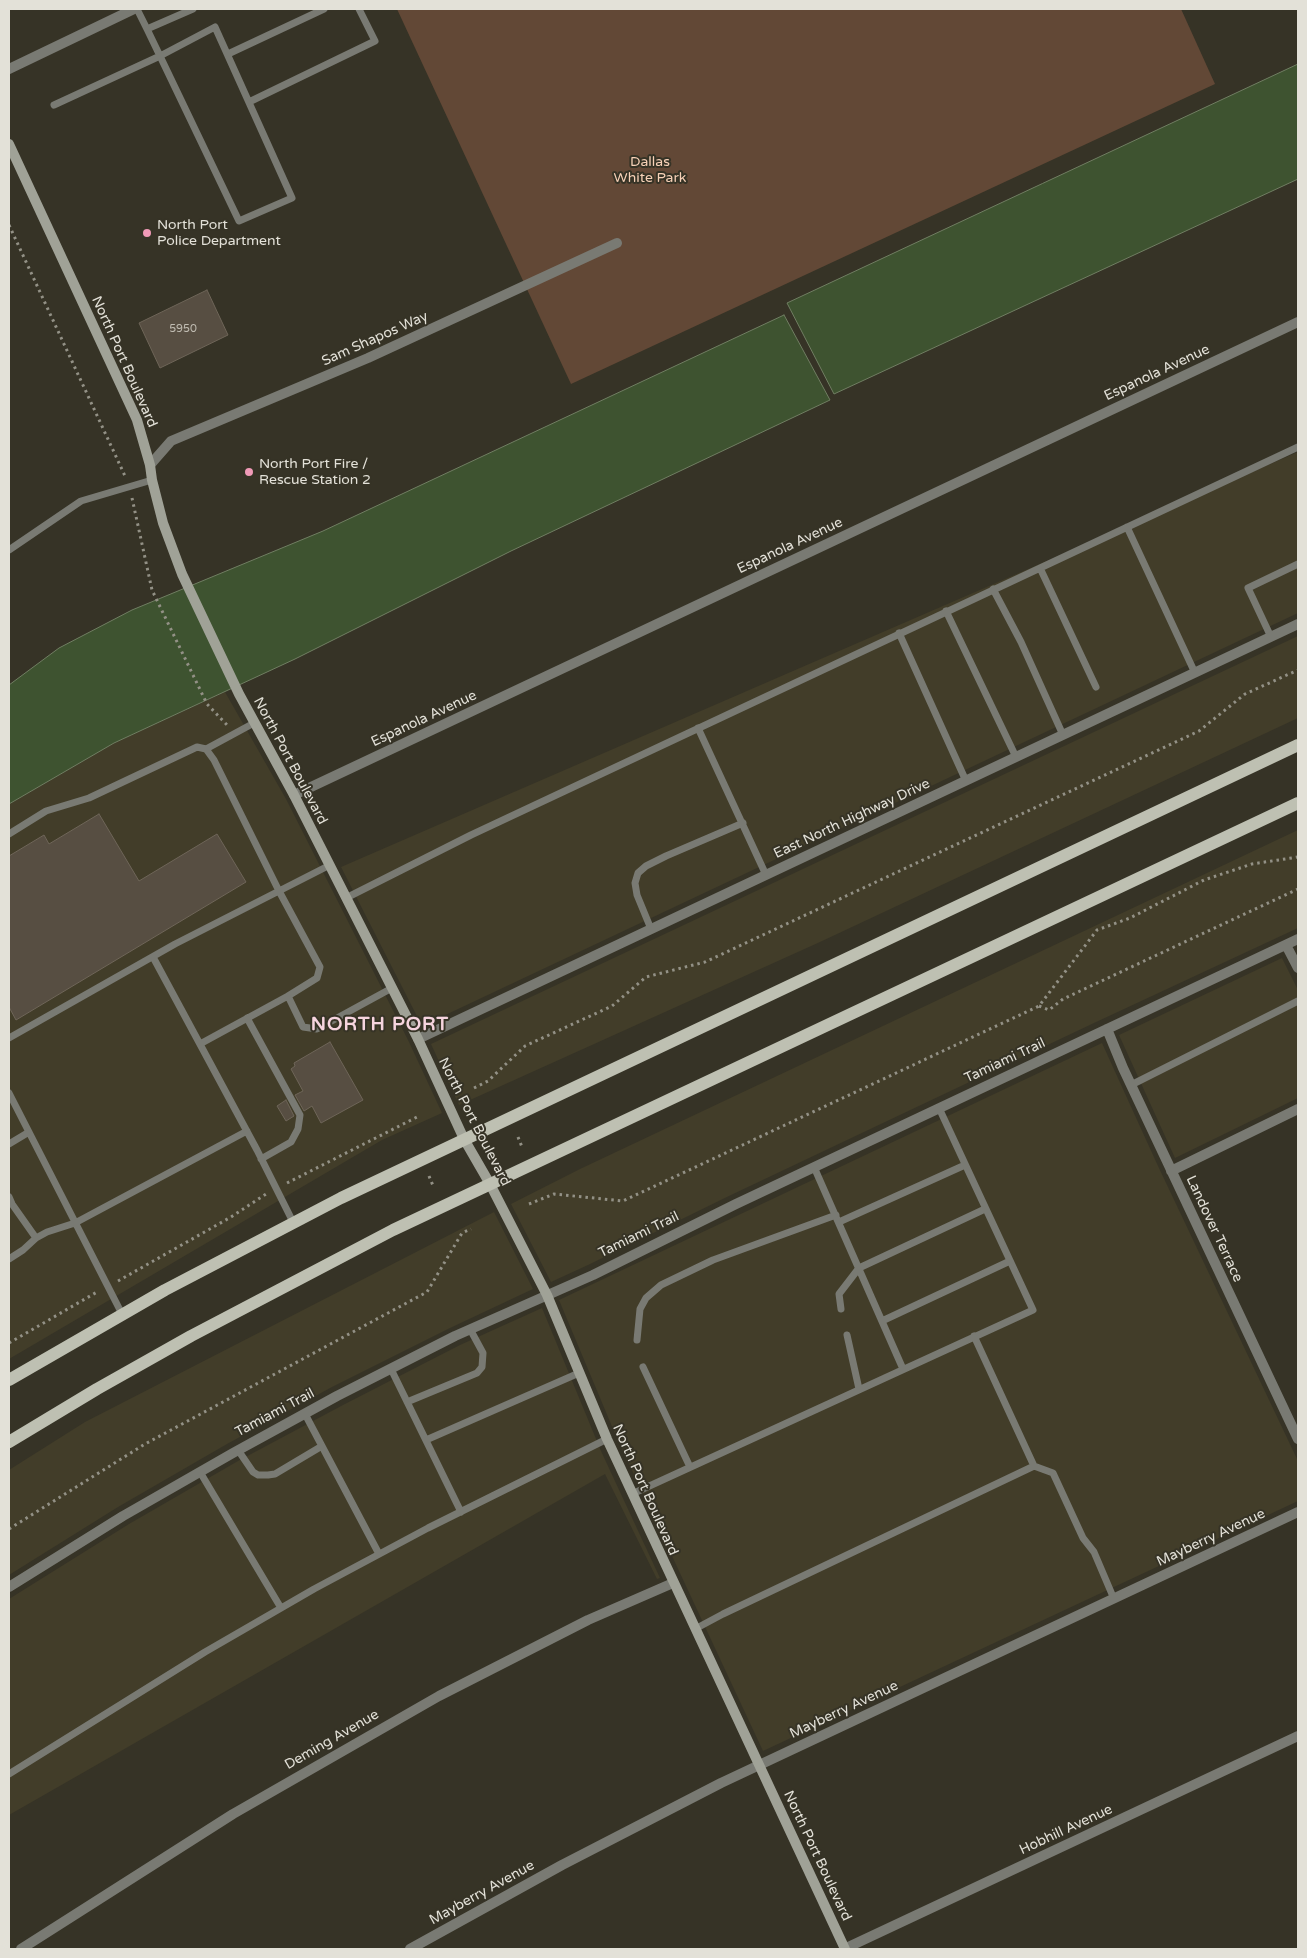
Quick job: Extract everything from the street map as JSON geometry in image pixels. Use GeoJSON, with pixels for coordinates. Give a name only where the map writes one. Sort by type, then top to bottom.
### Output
{"type":"FeatureCollection","features":[{"type":"Feature","properties":{"kind":"main road"},"geometry":{"type":"LineString","coordinates":[[9,1380],[122,1314],[293,1222],[464,1138],[1298,745]]}},
{"type":"Feature","properties":{"kind":"main road"},"geometry":{"type":"LineString","coordinates":[[9,1442],[97,1388],[285,1285],[393,1230],[1298,803]]}},
{"type":"Feature","properties":{"kind":"street"},"geometry":{"type":"LineString","coordinates":[[9,69],[136,9]]}},
{"type":"Feature","properties":{"kind":"street","name":"North Port Boulevard"},"geometry":{"type":"LineString","coordinates":[[9,144],[137,420],[150,465],[163,523],[182,574],[239,694],[294,795],[418,1039],[464,1138],[547,1294],[607,1439],[672,1583],[845,1949]]}},
{"type":"Feature","properties":{"kind":"street","name":"Sam Shapos Way"},"geometry":{"type":"LineString","coordinates":[[150,465],[171,441],[368,358],[617,243]]}},
{"type":"Feature","properties":{"kind":"street","name":"Espanola Avenue"},"geometry":{"type":"LineString","coordinates":[[294,795],[1298,322]]}},
{"type":"Feature","properties":{"kind":"street","name":"East North Highway Drive"},"geometry":{"type":"LineString","coordinates":[[418,1039],[1298,624]]}},
{"type":"Feature","properties":{"kind":"street","name":"Tamiami Trail"},"geometry":{"type":"LineString","coordinates":[[9,1587],[124,1516],[238,1450],[470,1329],[593,1274],[814,1167],[1298,939]]}},
{"type":"Feature","properties":{"kind":"street"},"geometry":{"type":"LineString","coordinates":[[1286,945],[1298,968]]}},
{"type":"Feature","properties":{"kind":"street","name":"Landover Terrace"},"geometry":{"type":"LineString","coordinates":[[1106,1029],[1298,1439]]}},
{"type":"Feature","properties":{"kind":"street"},"geometry":{"type":"LineString","coordinates":[[1171,1171],[1298,1109]]}},
{"type":"Feature","properties":{"kind":"street","name":"Mayberry Avenue"},"geometry":{"type":"LineString","coordinates":[[410,1949],[562,1865],[758,1764],[1298,1512]]}},
{"type":"Feature","properties":{"kind":"street","name":"Deming Avenue"},"geometry":{"type":"LineString","coordinates":[[21,1949],[232,1814],[439,1696],[588,1620],[672,1583]]}},
{"type":"Feature","properties":{"kind":"street","name":"Hobhill Avenue"},"geometry":{"type":"LineString","coordinates":[[845,1949],[1298,1736]]}},
{"type":"Feature","properties":{"kind":"lane"},"geometry":{"type":"LineString","coordinates":[[54,105],[160,56],[215,27],[292,198],[239,221],[160,56],[147,29],[136,9]]}},
{"type":"Feature","properties":{"kind":"lane"},"geometry":{"type":"LineString","coordinates":[[147,29],[193,9]]}},
{"type":"Feature","properties":{"kind":"lane"},"geometry":{"type":"LineString","coordinates":[[228,54],[324,9]]}},
{"type":"Feature","properties":{"kind":"lane"},"geometry":{"type":"LineString","coordinates":[[249,102],[375,41],[359,9]]}},
{"type":"Feature","properties":{"kind":"lane"},"geometry":{"type":"LineString","coordinates":[[346,898],[471,835],[1298,447]]}},
{"type":"Feature","properties":{"kind":"lane"},"geometry":{"type":"LineString","coordinates":[[9,550],[81,501],[152,480]]}},
{"type":"Feature","properties":{"kind":"lane"},"geometry":{"type":"LineString","coordinates":[[1127,527],[1195,673]]}},
{"type":"Feature","properties":{"kind":"lane"},"geometry":{"type":"LineString","coordinates":[[1271,637],[1248,588],[1298,564]]}},
{"type":"Feature","properties":{"kind":"lane"},"geometry":{"type":"LineString","coordinates":[[1040,568],[1096,687]]}},
{"type":"Feature","properties":{"kind":"lane"},"geometry":{"type":"LineString","coordinates":[[993,589],[1021,642],[1063,735]]}},
{"type":"Feature","properties":{"kind":"lane"},"geometry":{"type":"LineString","coordinates":[[946,611],[1016,757]]}},
{"type":"Feature","properties":{"kind":"lane"},"geometry":{"type":"LineString","coordinates":[[899,633],[966,781]]}},
{"type":"Feature","properties":{"kind":"lane"},"geometry":{"type":"LineString","coordinates":[[9,834],[46,812],[89,798],[197,747],[206,749],[254,723]]}},
{"type":"Feature","properties":{"kind":"lane"},"geometry":{"type":"LineString","coordinates":[[698,728],[766,875]]}},
{"type":"Feature","properties":{"kind":"lane"},"geometry":{"type":"LineString","coordinates":[[200,1044],[317,978],[320,967],[279,891],[214,760],[206,749]]}},
{"type":"Feature","properties":{"kind":"lane"},"geometry":{"type":"LineString","coordinates":[[651,929],[637,895],[635,884],[638,873],[646,866],[666,856],[743,823]]}},
{"type":"Feature","properties":{"kind":"lane"},"geometry":{"type":"LineString","coordinates":[[9,1038],[153,957],[330,865]]}},
{"type":"Feature","properties":{"kind":"lane"},"geometry":{"type":"LineString","coordinates":[[153,957],[247,1131],[293,1222]]}},
{"type":"Feature","properties":{"kind":"lane"},"geometry":{"type":"LineString","coordinates":[[288,996],[303,1027],[317,1028],[392,988]]}},
{"type":"Feature","properties":{"kind":"lane"},"geometry":{"type":"LineString","coordinates":[[1131,1085],[1298,1001]]}},
{"type":"Feature","properties":{"kind":"lane"},"geometry":{"type":"LineString","coordinates":[[247,1018],[300,1115],[298,1129],[291,1142],[261,1159]]}},
{"type":"Feature","properties":{"kind":"lane"},"geometry":{"type":"LineString","coordinates":[[9,1093],[122,1314]]}},
{"type":"Feature","properties":{"kind":"lane"},"geometry":{"type":"LineString","coordinates":[[632,1494],[1032,1310],[939,1108]]}},
{"type":"Feature","properties":{"kind":"lane"},"geometry":{"type":"LineString","coordinates":[[9,1258],[23,1250],[46,1232],[75,1223],[247,1131]]}},
{"type":"Feature","properties":{"kind":"lane"},"geometry":{"type":"LineString","coordinates":[[9,1144],[29,1132]]}},
{"type":"Feature","properties":{"kind":"lane"},"geometry":{"type":"LineString","coordinates":[[637,1340],[640,1309],[646,1298],[660,1285],[713,1260],[837,1218],[965,1165]]}},
{"type":"Feature","properties":{"kind":"lane"},"geometry":{"type":"LineString","coordinates":[[814,1167],[904,1369]]}},
{"type":"Feature","properties":{"kind":"lane"},"geometry":{"type":"LineString","coordinates":[[9,1197],[36,1238]]}},
{"type":"Feature","properties":{"kind":"lane"},"geometry":{"type":"LineString","coordinates":[[842,1309],[839,1294],[859,1268],[985,1209]]}},
{"type":"Feature","properties":{"kind":"lane"},"geometry":{"type":"LineString","coordinates":[[882,1321],[1010,1261]]}},
{"type":"Feature","properties":{"kind":"lane"},"geometry":{"type":"LineString","coordinates":[[407,1402],[477,1373],[482,1367],[483,1353],[470,1329]]}},
{"type":"Feature","properties":{"kind":"lane"},"geometry":{"type":"LineString","coordinates":[[847,1335],[859,1389]]}},
{"type":"Feature","properties":{"kind":"lane"},"geometry":{"type":"LineString","coordinates":[[974,1336],[1034,1466],[1053,1473],[1083,1538],[1094,1552],[1114,1599]]}},
{"type":"Feature","properties":{"kind":"lane"},"geometry":{"type":"LineString","coordinates":[[643,1367],[690,1467]]}},
{"type":"Feature","properties":{"kind":"lane"},"geometry":{"type":"LineString","coordinates":[[391,1369],[461,1512]]}},
{"type":"Feature","properties":{"kind":"lane"},"geometry":{"type":"LineString","coordinates":[[426,1440],[579,1373]]}},
{"type":"Feature","properties":{"kind":"lane"},"geometry":{"type":"LineString","coordinates":[[305,1414],[379,1554]]}},
{"type":"Feature","properties":{"kind":"lane"},"geometry":{"type":"LineString","coordinates":[[9,1774],[205,1652],[281,1608],[379,1554],[607,1439]]}},
{"type":"Feature","properties":{"kind":"lane"},"geometry":{"type":"LineString","coordinates":[[238,1450],[254,1472],[258,1475],[268,1475],[275,1474],[322,1446]]}},
{"type":"Feature","properties":{"kind":"lane"},"geometry":{"type":"LineString","coordinates":[[694,1629],[1034,1466]]}},
{"type":"Feature","properties":{"kind":"lane"},"geometry":{"type":"LineString","coordinates":[[200,1472],[281,1608]]}},
{"type":"Feature","properties":{"kind":"path"},"geometry":{"type":"LineString","coordinates":[[9,225],[130,486],[152,590],[207,704],[228,726],[232,735]]}},
{"type":"Feature","properties":{"kind":"path"},"geometry":{"type":"LineString","coordinates":[[474,1088],[488,1082],[525,1046],[612,1006],[646,977],[705,962],[1199,731],[1245,694],[1298,670]]}},
{"type":"Feature","properties":{"kind":"path"},"geometry":{"type":"LineString","coordinates":[[529,1204],[554,1194],[623,1201],[1039,1006],[1097,930],[1130,918],[1204,880],[1252,864],[1298,857]]}},
{"type":"Feature","properties":{"kind":"path"},"geometry":{"type":"LineString","coordinates":[[1039,1006],[1049,1010],[1064,999],[1298,888]]}},
{"type":"Feature","properties":{"kind":"path"},"geometry":{"type":"LineString","coordinates":[[9,1342],[231,1217],[276,1188],[419,1116]]}},
{"type":"Feature","properties":{"kind":"path"},"geometry":{"type":"LineString","coordinates":[[518,1137],[522,1147]]}},
{"type":"Feature","properties":{"kind":"path"},"geometry":{"type":"LineString","coordinates":[[428,1176],[434,1188]]}},
{"type":"Feature","properties":{"kind":"path"},"geometry":{"type":"LineString","coordinates":[[9,1529],[145,1444],[427,1292],[462,1233],[471,1229]]}},
{"type":"Feature","properties":{"kind":"shaded area"},"geometry":{"type":"Polygon","coordinates":[[[1298,64],[1298,179],[834,394],[787,303],[1298,64]]]}},
{"type":"Feature","properties":{"kind":"shaded area"},"geometry":{"type":"Polygon","coordinates":[[[784,315],[830,400],[511,551],[295,659],[114,743],[9,804],[9,685],[59,648],[132,610],[323,531],[784,315]]]}},
{"type":"Feature","properties":{"kind":"shaded area"},"geometry":{"type":"Polygon","coordinates":[[[1298,452],[1298,613],[422,1026],[341,867],[1298,452]]]}},
{"type":"Feature","properties":{"kind":"shaded area"},"geometry":{"type":"Polygon","coordinates":[[[1298,636],[1298,718],[820,942],[459,1105],[431,1044],[1298,636]]]}},
{"type":"Feature","properties":{"kind":"shaded area"},"geometry":{"type":"Polygon","coordinates":[[[225,692],[286,799],[409,1042],[442,1113],[382,1140],[9,1359],[9,804],[114,743],[225,692]]]}},
{"type":"Feature","properties":{"kind":"shaded area"},"geometry":{"type":"Polygon","coordinates":[[[1298,830],[1298,928],[731,1195],[551,1282],[511,1204],[580,1169],[1298,830]]]}},
{"type":"Feature","properties":{"kind":"shaded area"},"geometry":{"type":"Polygon","coordinates":[[[1282,958],[1298,990],[1298,1098],[1175,1158],[1119,1035],[1282,958]]]}},
{"type":"Feature","properties":{"kind":"shaded area"},"geometry":{"type":"Polygon","coordinates":[[[1102,1043],[1158,1166],[1298,1461],[1298,1501],[763,1751],[616,1436],[559,1300],[1102,1043]]]}},
{"type":"Feature","properties":{"kind":"shaded area"},"geometry":{"type":"Polygon","coordinates":[[[494,1212],[533,1289],[332,1387],[227,1444],[118,1507],[9,1575],[9,1470],[85,1422],[494,1212]]]}},
{"type":"Feature","properties":{"kind":"shaded area"},"geometry":{"type":"Polygon","coordinates":[[[542,1308],[601,1451],[660,1578],[657,1579],[605,1474],[9,1815],[9,1599],[129,1524],[238,1461],[460,1345],[542,1308]]]}},
{"type":"Feature","properties":{"kind":"green space","name":"Dallas White Park"},"geometry":{"type":"Polygon","coordinates":[[[397,9],[1181,9],[1215,84],[571,384],[397,9]]]}},
{"type":"Feature","properties":{"kind":"building"},"geometry":{"type":"Polygon","coordinates":[[[207,290],[228,335],[160,368],[139,323],[207,290]]]}},
{"type":"Feature","properties":{"kind":"building"},"geometry":{"type":"Polygon","coordinates":[[[99,814],[139,881],[217,834],[246,882],[16,1020],[9,1007],[9,856],[44,835],[49,844],[99,814]]]}},
{"type":"Feature","properties":{"kind":"building"},"geometry":{"type":"Polygon","coordinates":[[[330,1042],[363,1100],[321,1123],[312,1106],[304,1111],[295,1095],[303,1091],[291,1069],[295,1066],[294,1063],[330,1042]]]}},
{"type":"Feature","properties":{"kind":"building"},"geometry":{"type":"Polygon","coordinates":[[[286,1100],[294,1116],[286,1121],[277,1106],[286,1100]]]}},
{"type":"Feature","properties":{"kind":"place","name":"North Port Police Department"},"geometry":{"type":"Point","coordinates":[147,233]}},
{"type":"Feature","properties":{"kind":"place","name":"North Port Fire / Rescue Station 2"},"geometry":{"type":"Point","coordinates":[249,472]}},
{"type":"Feature","properties":{"kind":"district","name":"NORTH PORT"},"geometry":{"type":"Point","coordinates":[380,1025]}}]}
